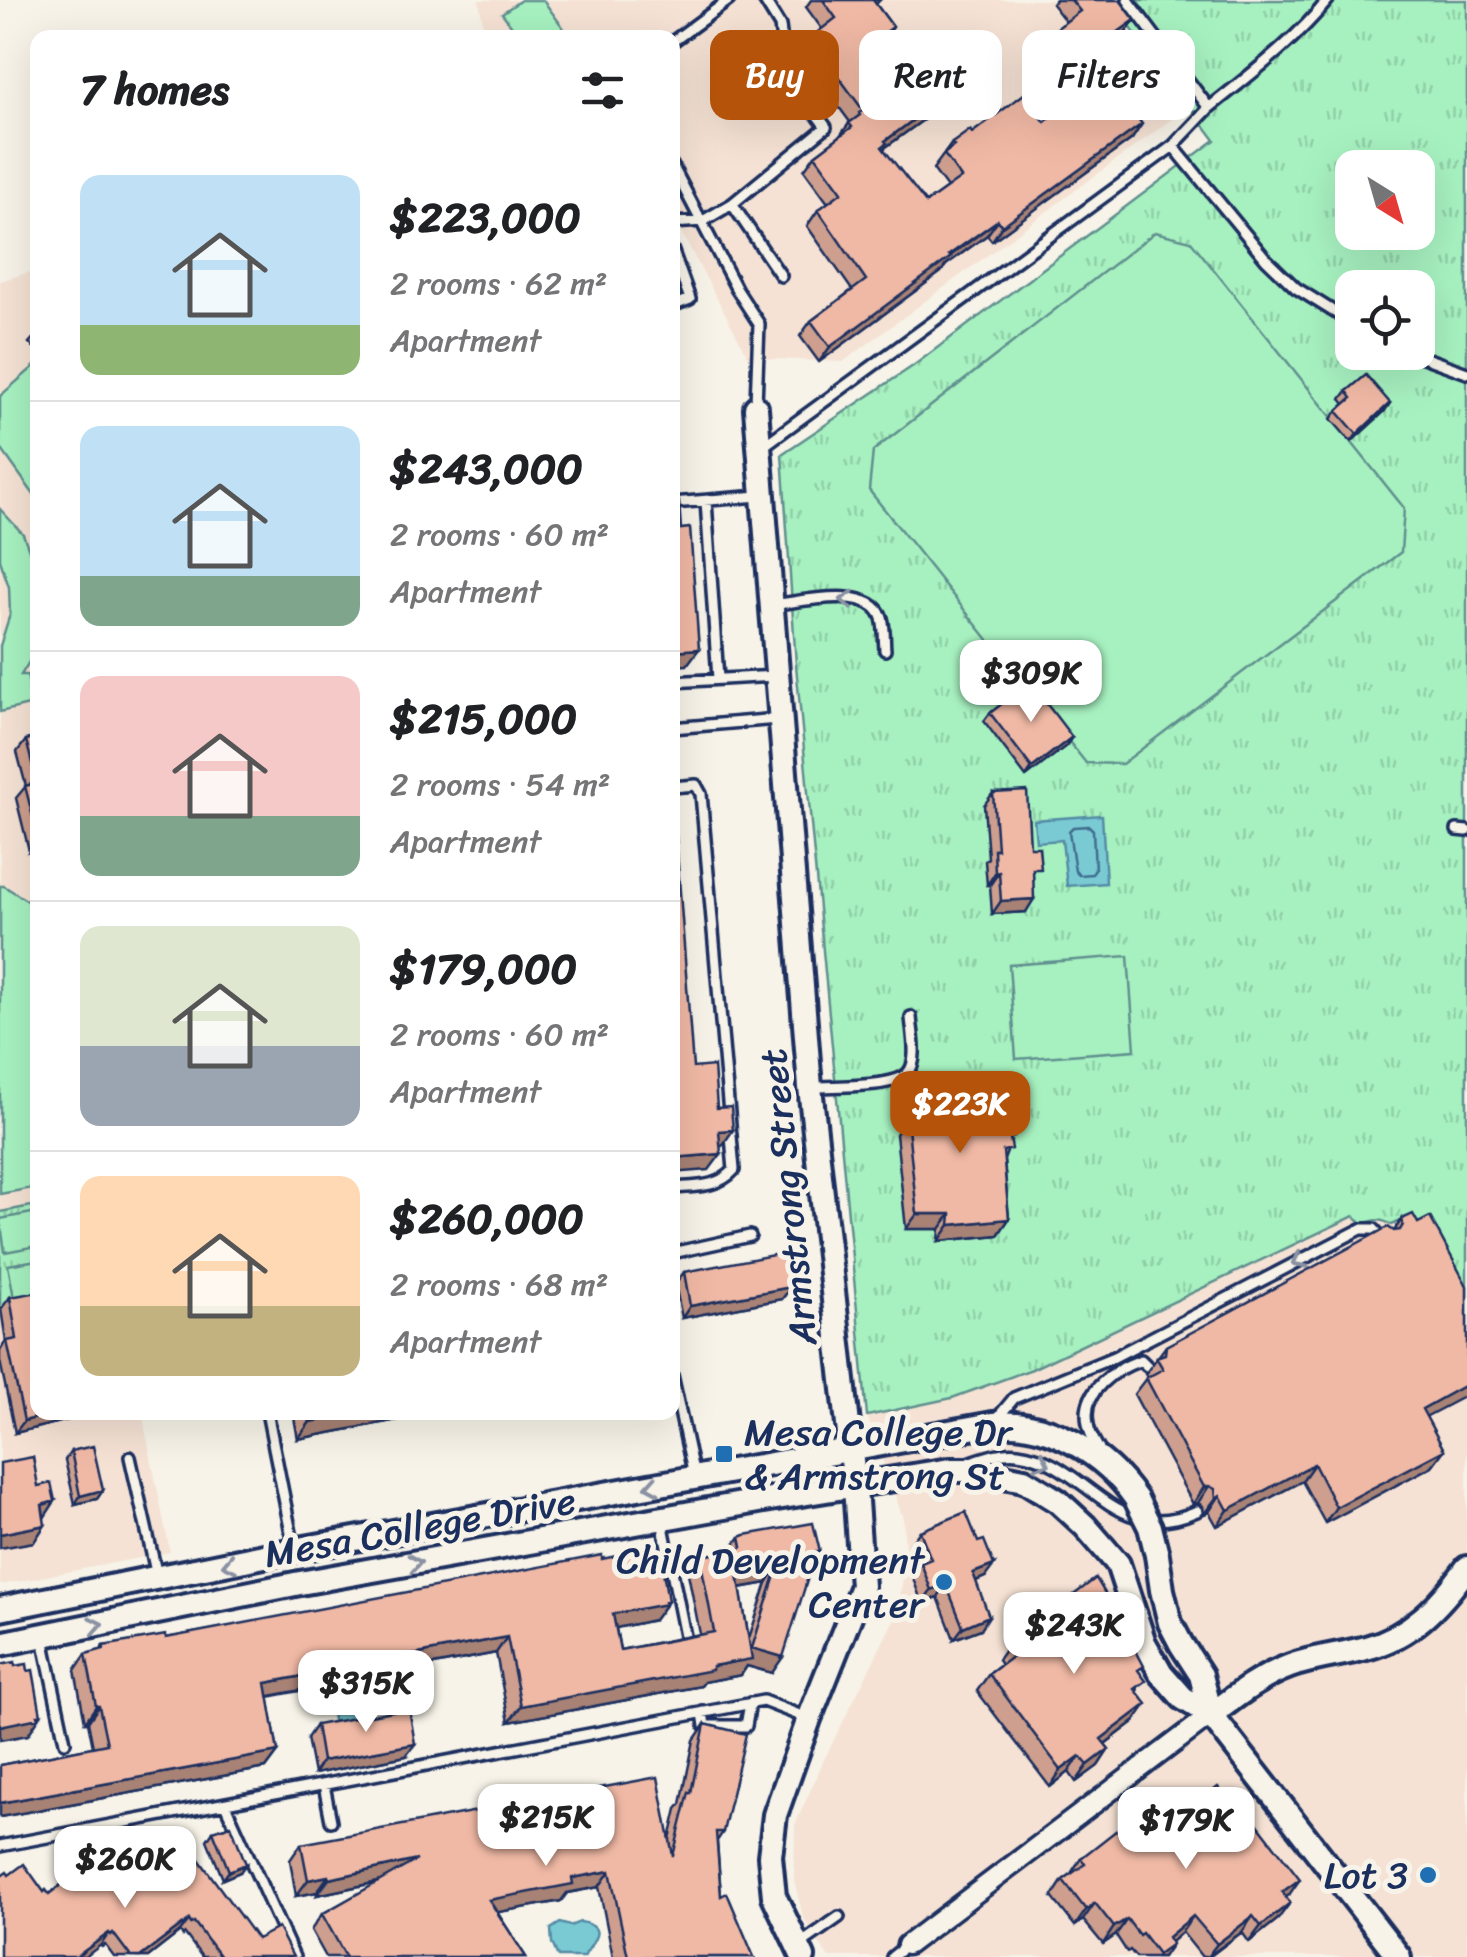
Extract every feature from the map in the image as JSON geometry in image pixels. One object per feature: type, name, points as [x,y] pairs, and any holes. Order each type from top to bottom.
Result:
[{"type":"street","name":"Armstrong Street","points":[[756,408],[810,1087],[851,1448],[862,1586],[775,1815],[770,1856],[774,1896],[800,1952]]},
{"type":"street","name":"Mesa College Drive","points":[[0,1609],[294,1550],[851,1448],[1013,1424],[1048,1432],[1082,1448],[1106,1465],[1136,1499],[1150,1527],[1170,1624],[1201,1675],[1211,1714]]},
{"type":"street","name":"Mesa College Drive","points":[[0,1644],[300,1583],[661,1518],[950,1470],[974,1470],[1024,1480],[1074,1516],[1118,1564],[1144,1643],[1162,1673],[1183,1698],[1211,1714]]},
{"type":"street","points":[[294,1550],[300,1583]]},
{"type":"street","points":[[899,1951],[1248,1687],[1315,1658],[1366,1648],[1402,1634],[1432,1610],[1467,1568]]},
{"type":"street","points":[[1211,1714],[1399,1957]]},
{"type":"lane","points":[[680,36],[729,0]]},
{"type":"lane","points":[[680,223],[703,221],[732,204],[826,127],[786,72],[780,26],[764,0]]},
{"type":"lane","points":[[1128,0],[1210,108]]},
{"type":"lane","points":[[760,449],[1173,146],[1210,108],[1310,23],[1328,0]]},
{"type":"lane","points":[[1173,146],[1266,259],[1296,288],[1335,312]]},
{"type":"lane","points":[[680,179],[736,290],[759,324],[756,408]]},
{"type":"lane","points":[[732,204],[781,276]]},
{"type":"lane","points":[[680,272],[690,299],[680,303]]},
{"type":"lane","points":[[1435,361],[1467,373]]},
{"type":"lane","points":[[680,503],[764,495]]},
{"type":"lane","points":[[706,500],[718,680]]},
{"type":"lane","points":[[772,605],[846,597],[870,601],[882,616],[885,650]]},
{"type":"lane","points":[[680,682],[778,676]]},
{"type":"lane","points":[[680,727],[781,719]]},
{"type":"lane","points":[[680,786],[696,785],[701,794],[734,1170],[712,1185],[680,1187]]},
{"type":"lane","points":[[810,1087],[894,1081],[909,1072],[913,1060],[911,1017]]},
{"type":"lane","points":[[993,1424],[1014,1398],[1114,1358],[1362,1230],[1374,1229],[1384,1240]]},
{"type":"lane","points":[[680,1251],[750,1236]]},
{"type":"lane","points":[[1106,1465],[1088,1427],[1092,1396],[1104,1379],[1119,1369],[1141,1360],[1147,1366]]},
{"type":"lane","points":[[680,1413],[694,1479]]},
{"type":"lane","points":[[269,1420],[294,1550]]},
{"type":"lane","points":[[950,1470],[986,1457],[1016,1453],[1056,1467],[1104,1502],[1137,1516],[1172,1519],[1196,1511]]},
{"type":"lane","points":[[130,1457],[158,1578]]},
{"type":"lane","points":[[661,1518],[686,1636]]},
{"type":"lane","points":[[43,1636],[64,1742]]},
{"type":"lane","points":[[0,1846],[750,1703],[764,1701],[809,1718]]},
{"type":"lane","points":[[703,1712],[705,1726],[746,1726],[750,1703]]},
{"type":"lane","points":[[324,1785],[331,1821]]},
{"type":"lane","points":[[225,1804],[294,1957]]},
{"type":"lane","points":[[800,1952],[838,1917]]},
{"type":"shaded area","points":[[479,0],[1096,0],[1118,30],[1022,30],[1022,120],[1171,120],[843,362],[749,358],[680,230],[680,30],[484,30]]},
{"type":"shaded area","points":[[30,272],[30,1420],[143,1420],[170,1552],[0,1585],[0,281]]},
{"type":"shaded area","points":[[1385,1201],[1467,1260],[1467,1957],[828,1957],[803,1917],[794,1880],[795,1825],[895,1618],[906,1565],[903,1518],[867,1416],[952,1398],[1032,1369]]},
{"type":"green space","points":[[521,0],[543,0],[565,30],[515,30],[502,13]]},
{"type":"green space","points":[[1110,0],[1467,0],[1467,1321],[1404,1219],[1392,1225],[1378,1220],[1364,1224],[1354,1216],[1032,1369],[952,1398],[867,1416],[796,665],[782,454],[913,366],[1215,140],[1195,113],[1195,30],[1132,30]]},
{"type":"green space","points":[[1155,232],[1191,241],[1404,508],[1401,552],[1122,764],[1086,763],[869,490],[873,451]]},
{"type":"green space","points":[[30,370],[30,489],[0,447],[0,396]]},
{"type":"green space","points":[[0,509],[23,534],[30,552],[30,659],[21,675],[27,675],[30,705],[0,712],[0,646],[10,614],[9,587],[0,560]]},
{"type":"green space","points":[[0,886],[4,886],[30,903],[30,1188],[0,1194]]},
{"type":"green space","points":[[1128,956],[1135,1050],[1016,1059],[1009,965]]},
{"type":"green space","points":[[30,1206],[30,1302],[0,1308],[0,1212]]},
{"type":"green space","points":[[30,1213],[30,1247],[5,1252],[0,1219]]},
{"type":"green space","points":[[30,1261],[30,1295],[14,1298],[8,1265]]},
{"type":"water","points":[[1102,815],[1106,883],[1067,886],[1062,840],[1036,842],[1034,820]]},
{"type":"water","points":[[367,1699],[371,1719],[334,1726],[331,1707]]},
{"type":"water","points":[[580,1922],[595,1928],[594,1942],[584,1957],[558,1957],[551,1929],[560,1923],[570,1926]]},
{"type":"building","points":[[823,0],[873,0],[893,27],[859,30],[859,105],[839,77],[839,30],[820,30],[836,18]]},
{"type":"building","points":[[1071,0],[1120,0],[1135,20],[1121,30],[1055,30],[1080,11]]},
{"type":"building","points":[[1022,96],[1022,120],[1139,120],[1142,124],[1002,226],[998,220],[949,255],[830,347],[811,321],[866,280],[818,210],[842,192],[815,155],[852,127],[849,123],[859,116],[859,120],[913,120],[882,147],[926,203],[961,178],[944,154],[954,146],[952,143],[989,120],[1002,120],[1002,110]]},
{"type":"building","points":[[1366,375],[1390,403],[1357,434],[1337,411],[1352,398],[1347,391]]},
{"type":"building","points":[[680,515],[681,529],[690,528],[699,649],[680,650]]},
{"type":"building","points":[[1030,682],[1072,737],[1032,768],[990,713]]},
{"type":"building","points":[[1027,791],[1030,847],[1039,847],[1041,869],[1033,869],[1034,899],[1001,901],[999,872],[995,873],[993,793]]},
{"type":"building","points":[[680,892],[693,1068],[714,1066],[717,1108],[731,1107],[733,1130],[719,1131],[721,1154],[680,1157]]},
{"type":"building","points":[[982,1079],[985,1122],[1013,1120],[1012,1149],[1003,1151],[1009,1219],[950,1225],[951,1214],[917,1214],[907,1118],[930,1117],[928,1083]]},
{"type":"building","points":[[1413,1214],[1418,1223],[1430,1217],[1467,1286],[1467,1384],[1422,1409],[1444,1450],[1336,1507],[1314,1464],[1228,1510],[1220,1495],[1216,1498],[1215,1489],[1204,1487],[1146,1378],[1163,1369],[1156,1357],[1165,1354],[1166,1346],[1388,1227],[1400,1230],[1402,1219]]},
{"type":"building","points":[[784,1253],[791,1287],[690,1306],[684,1272]]},
{"type":"building","points":[[30,1293],[30,1419],[24,1421],[7,1341],[17,1339],[10,1297]]},
{"type":"building","points":[[93,1446],[103,1490],[80,1496],[71,1451]]},
{"type":"building","points":[[33,1457],[38,1486],[51,1483],[55,1501],[42,1505],[45,1525],[0,1534],[0,1463]]},
{"type":"building","name":"Child Development Center","points":[[966,1512],[978,1542],[984,1540],[994,1565],[973,1573],[989,1616],[963,1627],[946,1584],[931,1590],[921,1563],[931,1559],[920,1531]]},
{"type":"building","points":[[813,1523],[820,1552],[816,1552],[783,1657],[752,1648],[778,1566],[738,1574],[752,1659],[521,1706],[507,1637],[266,1683],[278,1752],[0,1803],[0,1765],[107,1744],[86,1654],[104,1649],[103,1646],[166,1638],[602,1555],[602,1559],[641,1551],[660,1553],[668,1601],[613,1614],[620,1650],[714,1632],[700,1557],[742,1547],[740,1537],[745,1535]]},
{"type":"building","points":[[1096,1578],[1109,1600],[1106,1603],[1121,1622],[1144,1666],[1138,1670],[1146,1681],[1135,1689],[1147,1704],[1101,1739],[1109,1749],[1088,1765],[1080,1756],[1061,1770],[989,1674],[1017,1653],[1009,1644]]},
{"type":"building","points":[[15,1662],[15,1666],[27,1664],[28,1671],[33,1670],[41,1715],[0,1726],[0,1665]]},
{"type":"building","points":[[409,1708],[415,1744],[322,1761],[316,1725]]},
{"type":"building","points":[[705,1724],[746,1734],[723,1832],[716,1832],[721,1896],[727,1893],[754,1957],[628,1957],[610,1871],[572,1878],[573,1884],[489,1900],[526,1957],[346,1957],[322,1914],[417,1860],[308,1880],[301,1844],[658,1777],[673,1856]]},
{"type":"building","points":[[1218,1787],[1234,1806],[1240,1801],[1300,1879],[1282,1892],[1290,1903],[1261,1926],[1253,1916],[1217,1944],[1193,1916],[1168,1937],[1172,1944],[1158,1954],[1127,1919],[1114,1927],[1095,1903],[1086,1910],[1063,1880],[1085,1864],[1081,1858],[1140,1812],[1146,1820],[1171,1801],[1182,1815]]},
{"type":"building","points":[[231,1825],[246,1864],[229,1871],[213,1831]]},
{"type":"building","points":[[185,1840],[257,1939],[278,1928],[293,1957],[220,1957],[189,1920],[140,1957],[131,1957],[109,1933],[76,1957],[0,1957],[0,1877],[7,1872],[9,1875],[24,1864],[49,1894],[104,1852],[129,1880]]},
{"type":"place","name":"Mesa College Dr & Armstrong St","points":[[724,1454]]},
{"type":"place","name":"Child Development Center","points":[[944,1582]]},
{"type":"place","name":"Lot 3","points":[[1428,1875]]}]
